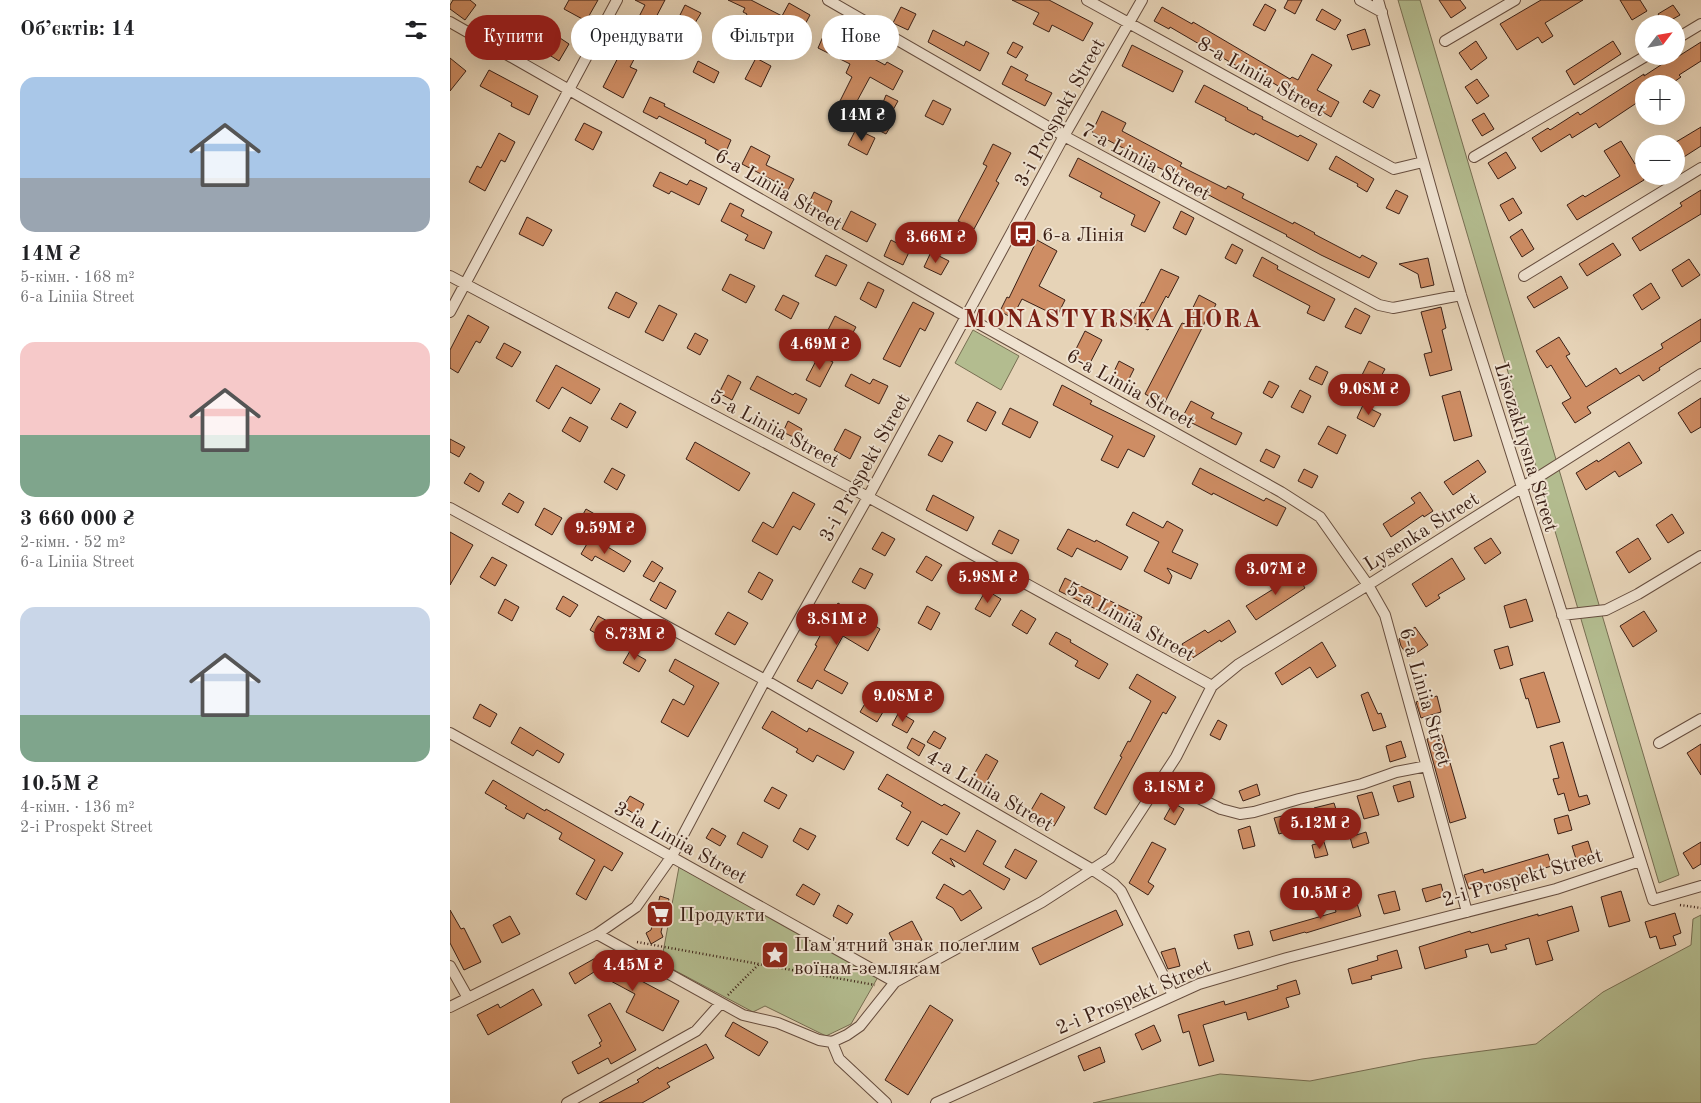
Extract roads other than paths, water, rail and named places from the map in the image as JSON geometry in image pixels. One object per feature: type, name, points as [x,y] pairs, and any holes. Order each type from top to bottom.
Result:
[{"type":"street","points":[[450,312],[617,0]]},
{"type":"street","name":"7-a Liniia Street","points":[[828,0],[1064,136],[1379,305],[1394,308],[1461,295]]},
{"type":"street","name":"8-a Liniia Street","points":[[1087,0],[1394,169],[1423,162]]},
{"type":"street","name":"3-i Prospekt Street","points":[[597,934],[636,907],[672,856],[765,680],[868,497],[1064,136],[1142,0]]},
{"type":"street","points":[[1360,0],[1382,12]]},
{"type":"street","name":"Lisozakhysna Street","points":[[1378,0],[1461,295],[1653,900],[1701,886]]},
{"type":"street","points":[[1445,41],[1515,0]]},
{"type":"street","name":"6-a Liniia Street","points":[[450,22],[965,316],[1281,492],[1320,517],[1368,585],[1385,615],[1468,912]]},
{"type":"street","points":[[1685,34],[1701,24]]},
{"type":"street","points":[[1474,157],[1635,62]]},
{"type":"street","points":[[1524,276],[1701,168]]},
{"type":"street","name":"5-a Liniia Street","points":[[450,276],[868,497],[1212,686]]},
{"type":"street","name":"Lysenka Street","points":[[832,1042],[860,1026],[892,985],[1042,902],[1110,858],[1176,757],[1212,686],[1239,664],[1368,585],[1701,374]]},
{"type":"street","name":"4-a Liniia Street","points":[[450,508],[765,680],[1114,884],[1121,891],[1173,995]]},
{"type":"street","points":[[1562,615],[1606,610],[1638,594],[1701,556]]},
{"type":"street","points":[[1658,743],[1701,720]]},
{"type":"street","name":"3-ia Liniia Street","points":[[450,733],[672,856],[892,985]]},
{"type":"street","points":[[1162,780],[1221,810],[1240,814],[1362,784],[1396,772],[1427,766]]},
{"type":"street","name":"2-i Prospekt Street","points":[[936,1103],[1199,984],[1287,958],[1556,889],[1640,861]]},
{"type":"street","points":[[450,1007],[597,934],[742,1015],[778,1023],[819,1040],[832,1042],[839,1059],[886,1103]]},
{"type":"street","points":[[450,966],[468,998]]},
{"type":"street","points":[[567,1103],[696,1031],[720,1004]]},
{"type":"place","name":"6-а Лінія","points":[[1023,234]]},
{"type":"place","name":"Продукти","points":[[660,914]]},
{"type":"place","name":"Пам'ятний знак полеглим воїнам-землякам","points":[[775,955]]},
{"type":"district","name":"MONASTYRSKA HORA","points":[[1113,318]]}]
